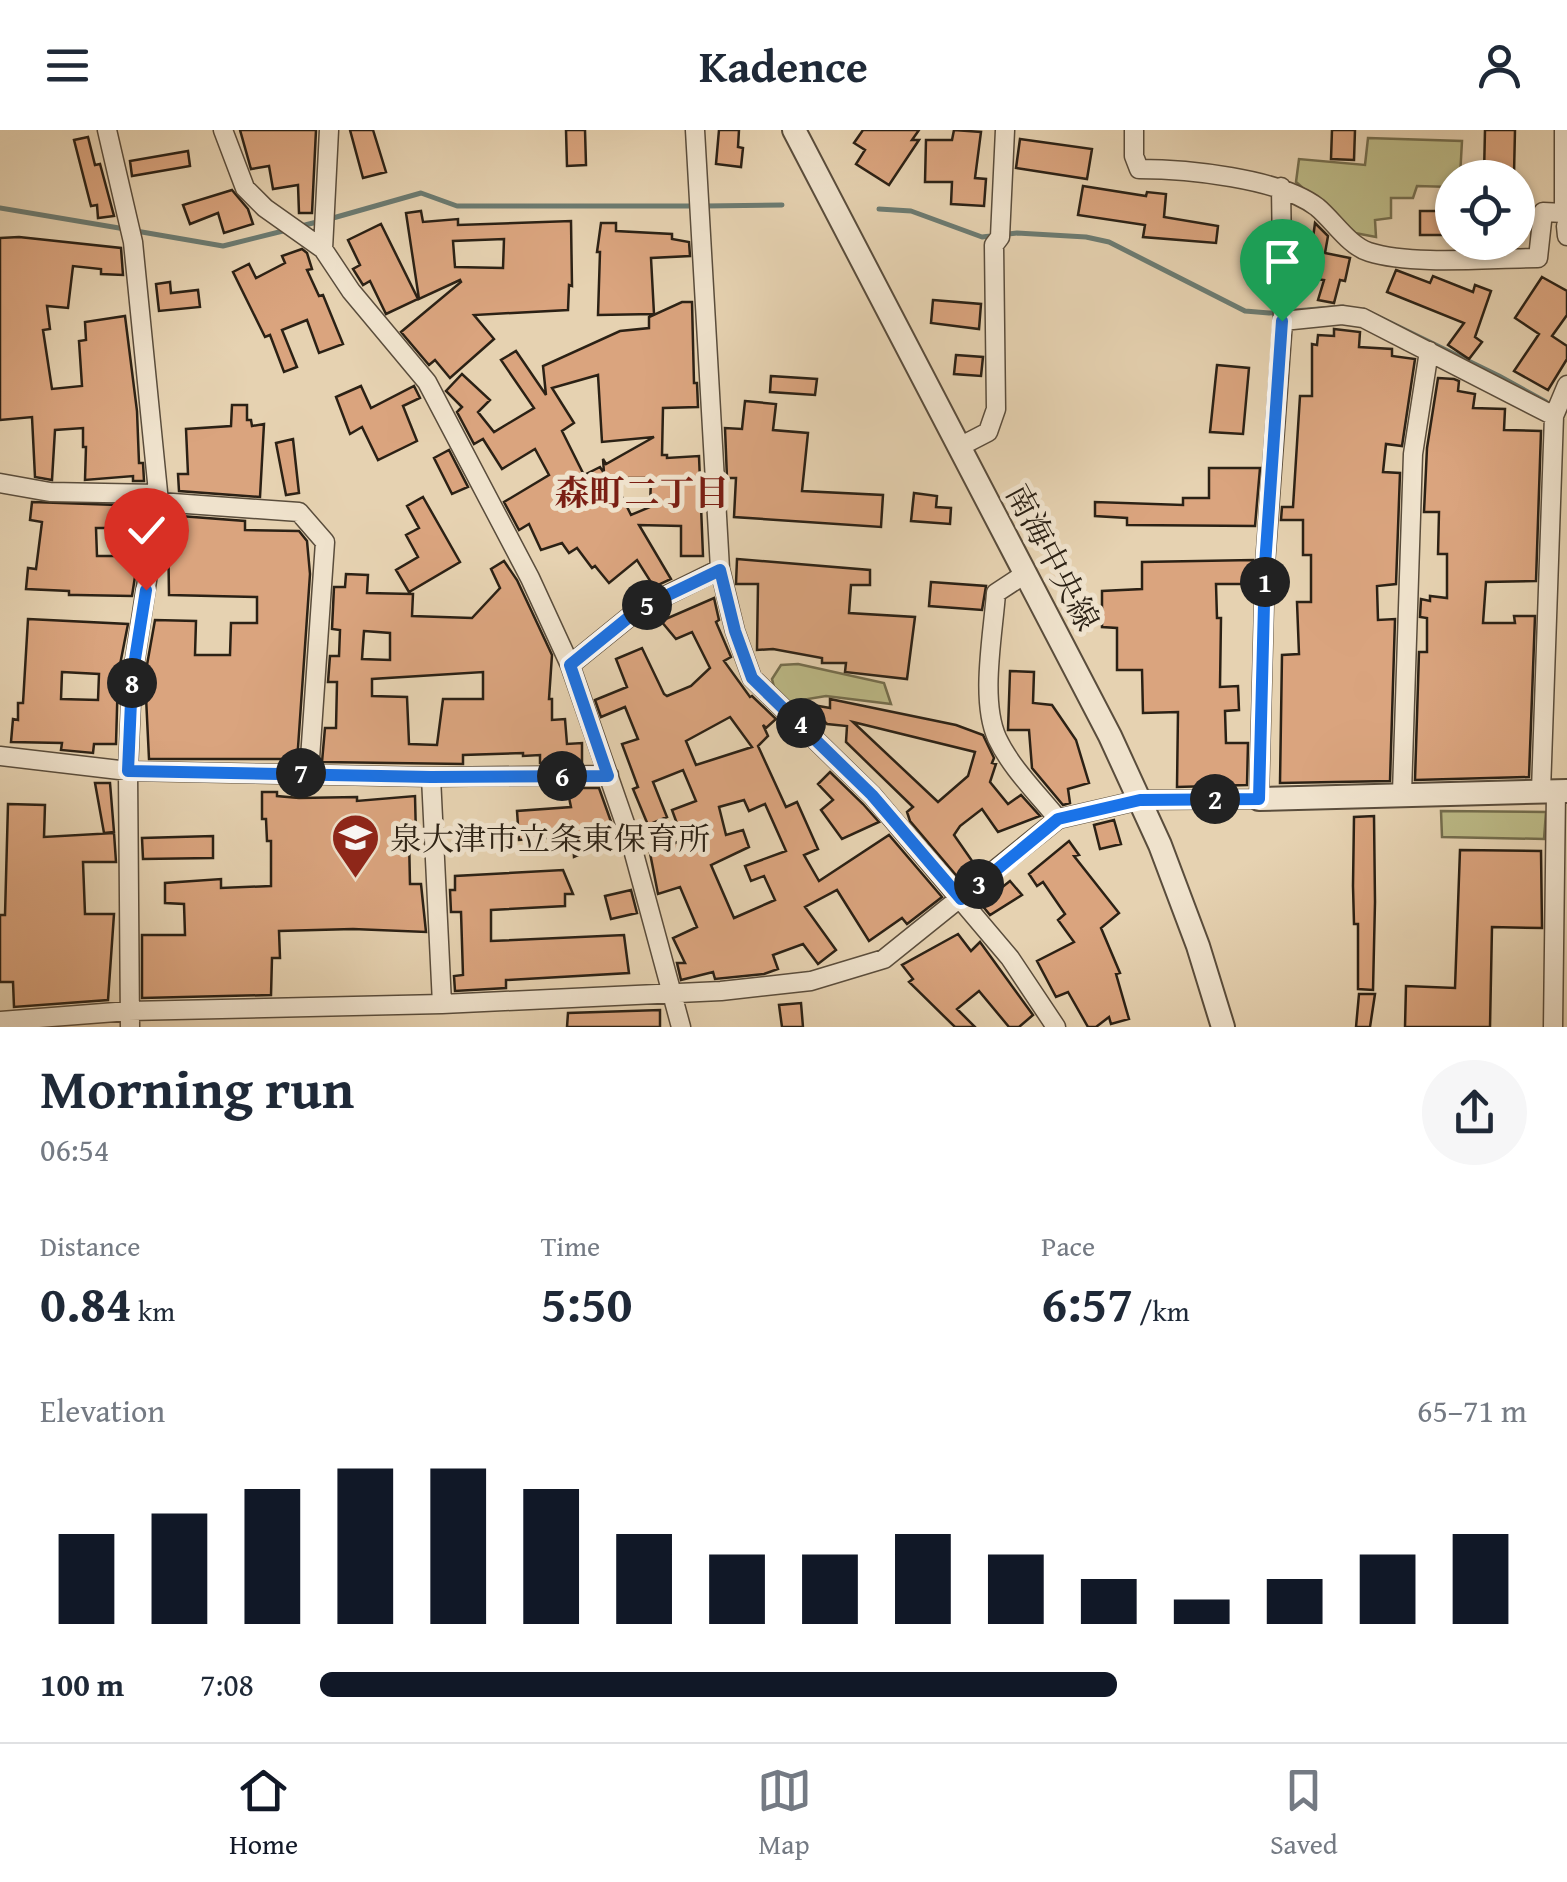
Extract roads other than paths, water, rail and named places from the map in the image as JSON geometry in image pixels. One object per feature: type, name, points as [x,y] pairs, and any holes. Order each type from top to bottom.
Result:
[{"type":"street","points":[[107,130],[133,242],[158,498],[132,678],[128,771],[130,1019]]},
{"type":"street","points":[[223,130],[245,188],[265,208],[323,249],[352,292],[427,382],[530,578],[570,665],[629,835],[681,1027]]},
{"type":"street","points":[[323,249],[329,130]]},
{"type":"street","points":[[695,130],[720,570],[752,678],[872,795],[1010,958],[1056,1027]]},
{"type":"street","name":"南海中央線","points":[[794,130],[1140,800],[1198,946],[1223,1027]]},
{"type":"street","points":[[959,447],[988,432],[996,409],[994,245],[1000,232],[1005,130]]},
{"type":"street","points":[[1134,130],[1138,169],[1166,169],[1281,187],[1315,206],[1364,252],[1398,258],[1538,258],[1543,212],[1566,225]]},
{"type":"street","points":[[1564,130],[1566,225]]},
{"type":"street","points":[[1259,799],[1265,565],[1282,316],[1281,187]]},
{"type":"street","points":[[1282,316],[1363,318],[1429,351],[1560,404],[1553,1027]]},
{"type":"street","points":[[1402,793],[1413,454],[1429,351]]},
{"type":"street","points":[[0,483],[50,492],[299,512],[325,542],[309,773]]},
{"type":"street","points":[[570,665],[639,609],[720,570]]},
{"type":"street","points":[[1025,574],[996,593],[989,712],[1007,754],[1058,819]]},
{"type":"street","points":[[0,756],[128,771],[608,776]]},
{"type":"street","points":[[431,777],[442,1004]]},
{"type":"street","points":[[0,1022],[721,992],[811,981],[884,958],[1058,819],[1140,800],[1555,791]]},
{"type":"waterway","points":[[333,218],[421,193],[457,206],[694,206]]},
{"type":"waterway","points":[[705,206],[782,205]]},
{"type":"waterway","points":[[0,208],[125,229]]},
{"type":"waterway","points":[[879,209],[911,211],[982,237],[1017,233],[1109,242],[1245,311],[1343,307]]},
{"type":"waterway","points":[[305,225],[321,221]]},
{"type":"waterway","points":[[136,231],[223,246],[287,230]]},
{"type":"waterway","points":[[1364,310],[1546,402]]},
{"type":"place","name":"泉大津市立条東保育所","points":[[355,880]]},
{"type":"district","name":"森町二丁目","points":[[642,492]]}]
